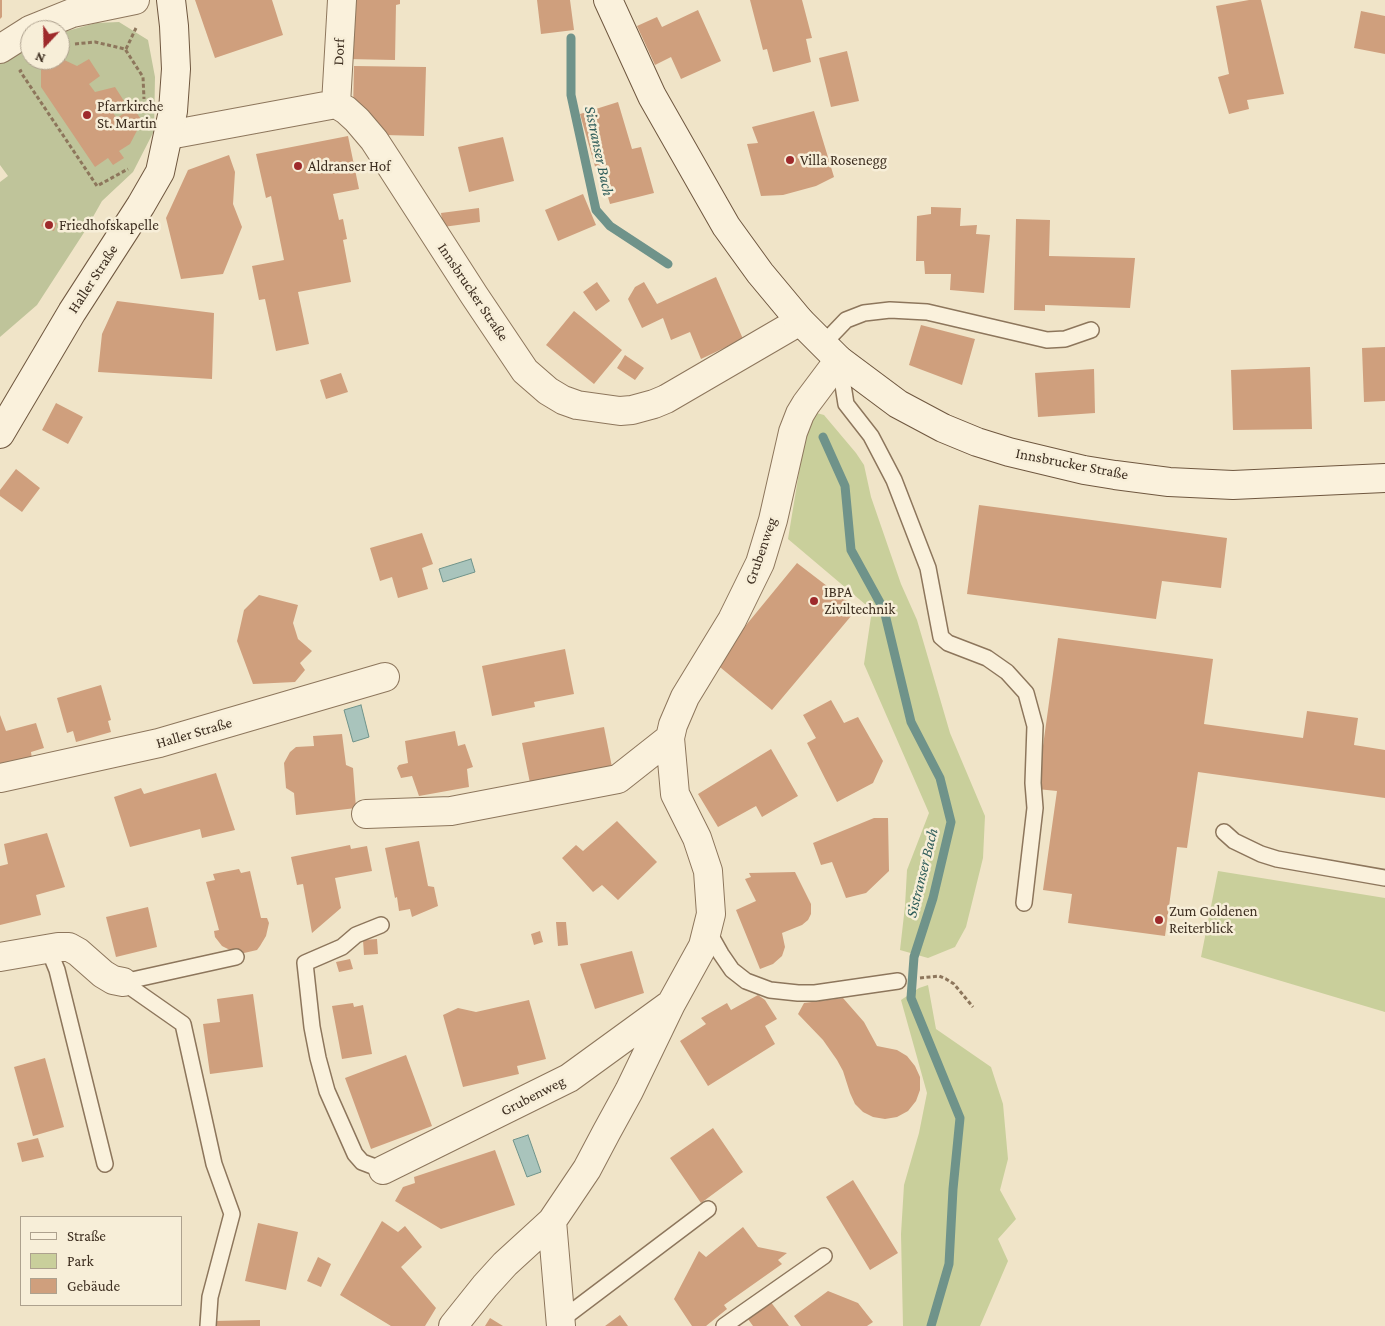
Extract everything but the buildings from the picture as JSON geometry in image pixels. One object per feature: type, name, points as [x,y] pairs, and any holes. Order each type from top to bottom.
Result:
[{"type":"street","points":[[55,20],[72,13],[135,0]]},
{"type":"street","name":"Haller Straße","points":[[0,434],[72,312],[160,172],[173,111],[176,70],[171,0]]},
{"type":"street","name":"Dorf","points":[[336,104],[342,0]]},
{"type":"street","name":"Innsbrucker Straße","points":[[608,0],[652,96],[726,226],[760,273],[800,321],[831,352],[898,404],[943,428],[1009,452],[1084,470],[1169,482],[1233,485],[1385,478]]},
{"type":"street","points":[[0,49],[20,36]]},
{"type":"street","points":[[169,135],[336,104]]},
{"type":"street","name":"Innsbrucker Straße","points":[[336,104],[357,120],[384,155],[525,371],[548,391],[563,400],[577,405],[605,410],[620,411],[644,408],[666,400],[800,321]]},
{"type":"street","name":"Grubenweg","points":[[452,1326],[499,1271],[552,1221],[586,1169],[606,1133],[629,1091],[671,1004],[703,946],[711,914],[708,871],[697,838],[675,794],[670,738],[673,725],[685,697],[732,620],[760,563],[773,520],[793,432],[831,352]]},
{"type":"street","name":"Haller Straße","points":[[0,778],[159,743],[385,677]]},
{"type":"street","points":[[366,814],[451,811],[618,779],[670,738]]},
{"type":"street","points":[[0,957],[48,948],[69,948],[78,952],[103,974],[113,980],[123,982]]},
{"type":"street","name":"Grubenweg","points":[[383,1170],[569,1078],[671,1004]]},
{"type":"street","points":[[552,1221],[561,1323]]},
{"type":"lane","points":[[1024,903],[1035,808],[1033,784],[1035,726],[1026,693],[1007,672],[986,658],[948,643],[941,637],[928,568],[894,480],[871,436],[846,404],[831,352],[846,320],[864,313],[890,310],[927,312],[1047,340],[1065,339],[1091,330]]},
{"type":"lane","points":[[1224,832],[1234,841],[1276,859],[1385,878]]},
{"type":"lane","points":[[382,925],[356,935],[342,947],[305,963],[312,1027],[318,1058],[328,1091],[355,1154],[362,1162],[383,1170]]},
{"type":"lane","points":[[708,931],[732,970],[746,981],[770,990],[815,993],[898,981]]},
{"type":"lane","points":[[48,948],[56,970],[105,1164]]},
{"type":"lane","points":[[123,982],[236,958]]},
{"type":"lane","points":[[123,982],[183,1024],[214,1164],[232,1214],[210,1297],[208,1326]]},
{"type":"lane","points":[[561,1323],[708,1209]]},
{"type":"lane","points":[[724,1326],[824,1256]]},
{"type":"path","points":[[126,49],[136,28]]},
{"type":"path","points":[[71,44],[95,42],[126,49],[142,77],[144,104]]},
{"type":"path","points":[[21,70],[20,71],[97,186],[129,169],[132,161]]},
{"type":"path","points":[[919,978],[939,976],[946,979],[954,984],[973,1007]]},
{"type":"green space","points":[[119,22],[148,40],[155,77],[154,131],[133,172],[102,201],[37,305],[0,337],[0,182],[8,176],[0,165],[0,64],[20,50],[20,70],[70,70],[70,30],[96,23]]},
{"type":"green space","points":[[813,412],[824,415],[864,465],[871,497],[901,584],[917,620],[950,733],[985,816],[983,858],[966,927],[955,947],[928,958],[900,950],[907,870],[929,813],[864,664],[872,610],[788,539],[802,454]]},
{"type":"green space","points":[[1218,871],[1385,898],[1385,1012],[1201,957]]},
{"type":"green space","points":[[928,985],[936,1029],[991,1067],[1003,1104],[1008,1159],[1000,1190],[1016,1219],[998,1239],[1008,1261],[980,1326],[903,1326],[901,1234],[904,1185],[919,1133],[927,1093],[901,1000],[919,988]]},
{"type":"water","points":[[471,559],[475,572],[443,582],[439,569]]},
{"type":"water","points":[[361,705],[369,737],[353,742],[344,710]]},
{"type":"water","points":[[528,1135],[541,1172],[527,1177],[513,1140]]},
{"type":"waterway","name":"Sistranser Bach","points":[[571,38],[571,95],[596,210],[610,226],[668,264]]},
{"type":"waterway","name":"Sistranser Bach","points":[[823,437],[845,486],[851,550],[884,610],[911,722],[940,778],[951,822],[933,898],[914,957],[911,998],[960,1118],[953,1189],[949,1264],[931,1326]]},
{"type":"place","name":"Pfarrkirche St. Martin","points":[[87,115]]},
{"type":"place","name":"Villa Rosenegg","points":[[790,160]]},
{"type":"place","name":"Aldranser Hof","points":[[298,166]]},
{"type":"place","name":"Friedhofskapelle","points":[[49,225]]},
{"type":"place","name":"IBPA Ziviltechnik","points":[[814,601]]},
{"type":"place","name":"Zum Goldenen Reiterblick","points":[[1159,920]]}]
